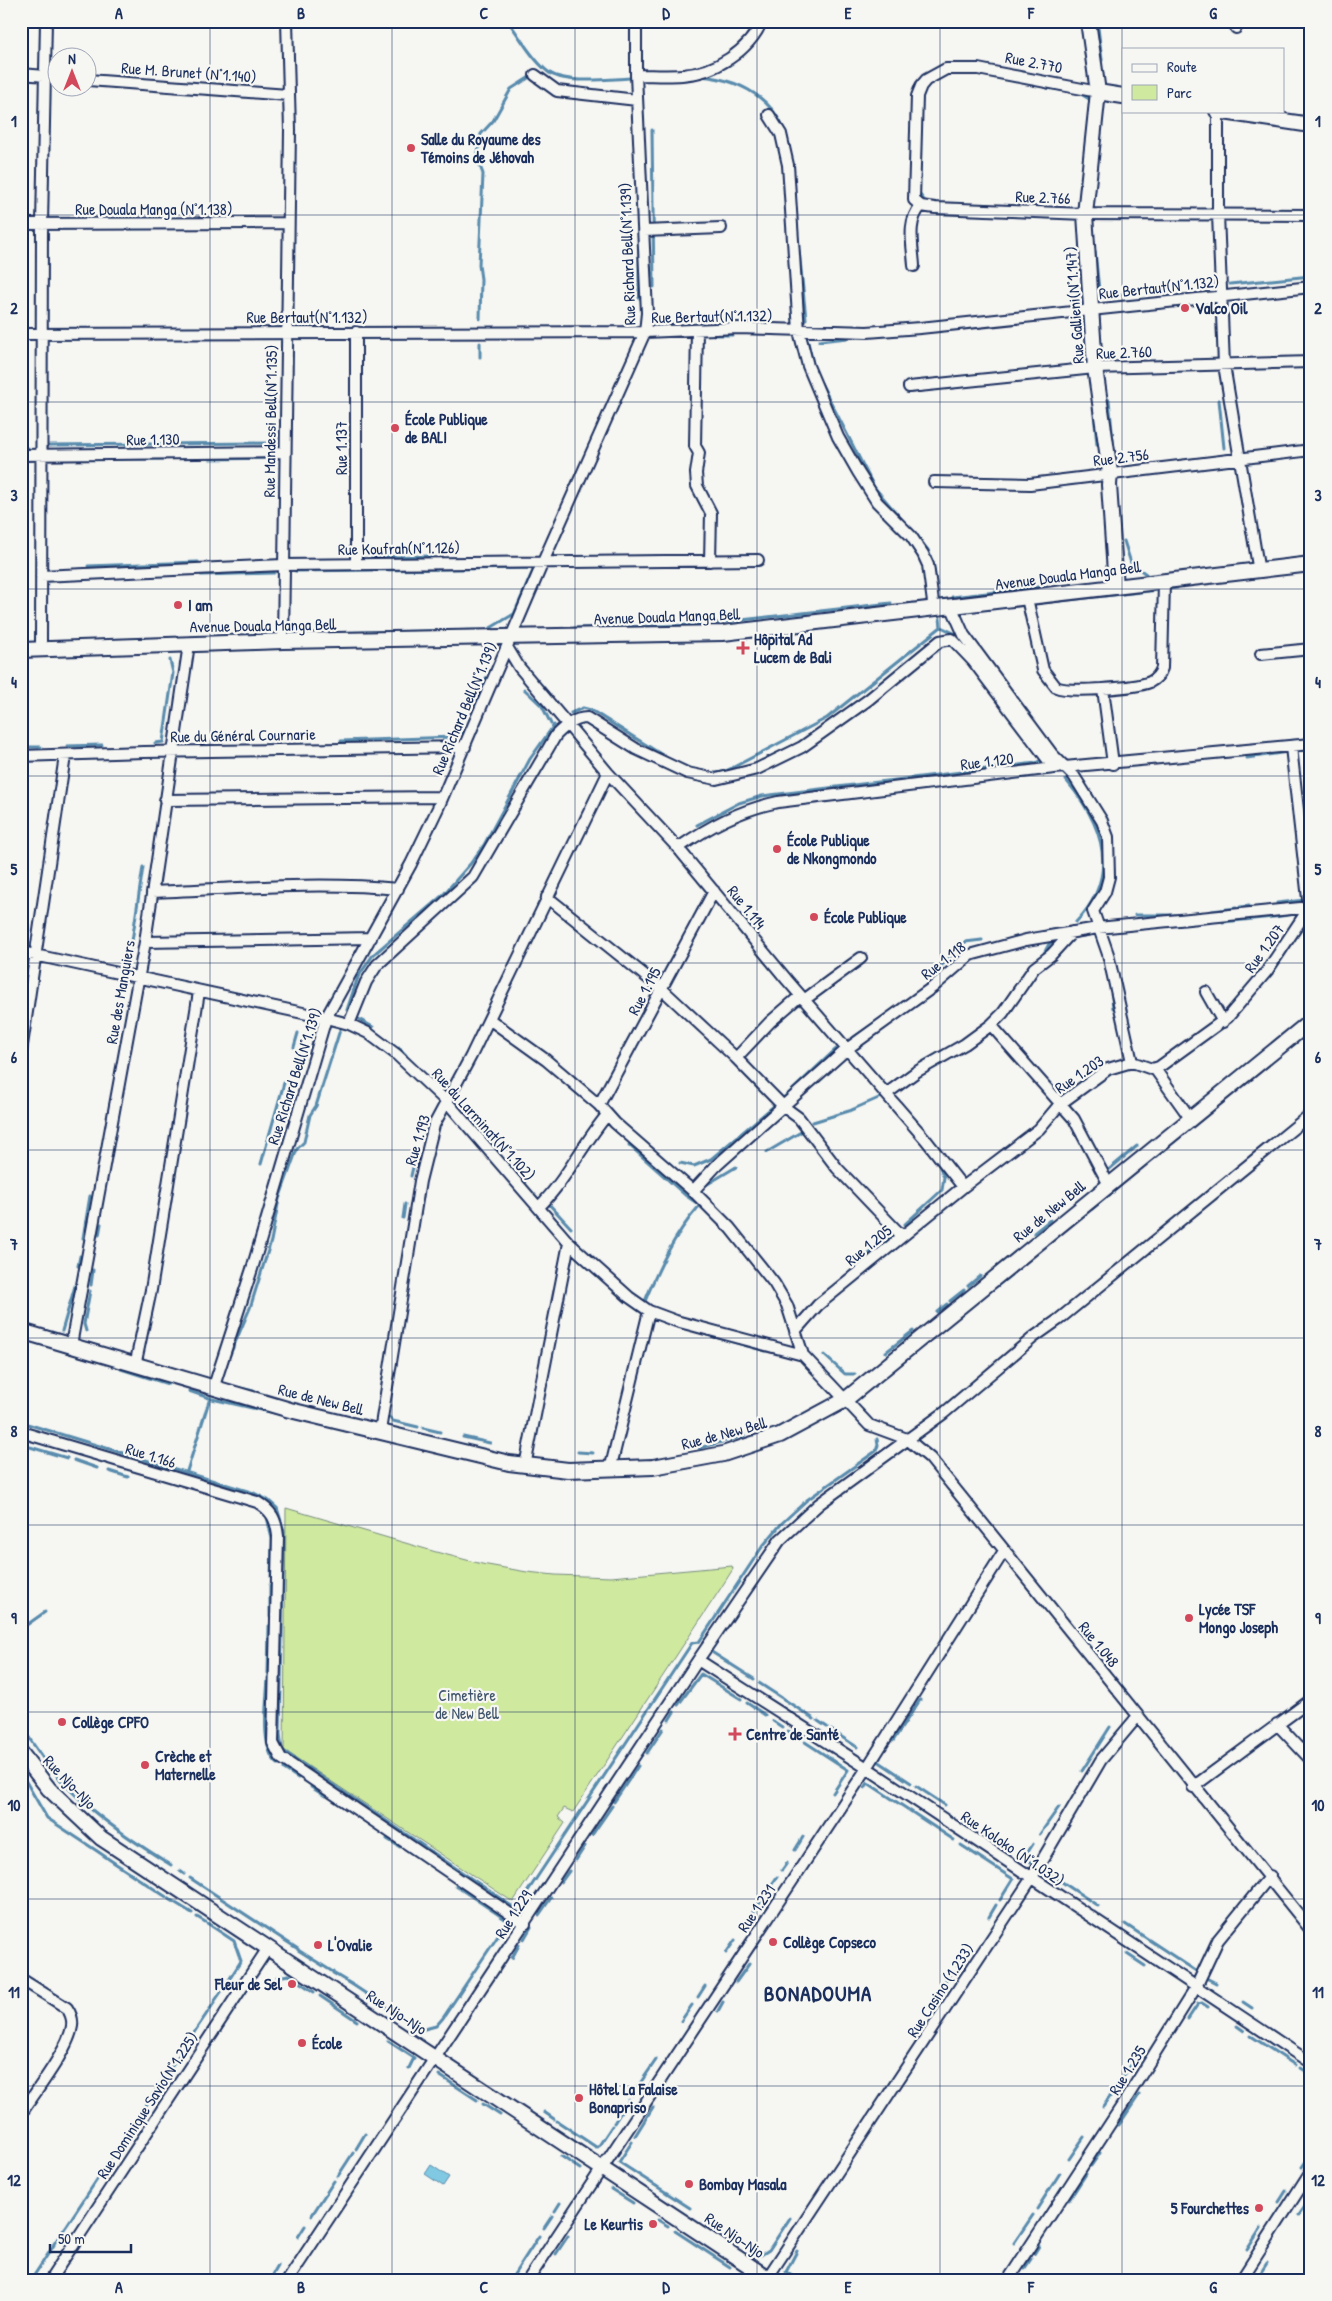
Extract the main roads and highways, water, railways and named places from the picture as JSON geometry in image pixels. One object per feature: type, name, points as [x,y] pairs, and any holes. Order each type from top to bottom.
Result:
[{"type":"main road","name":"Rue Gallieni(N°1.147)","points":[[1088,21],[1098,92],[1085,214],[1095,368],[1110,472],[1109,485],[1116,587]]},
{"type":"main road","name":"Rue 2.770","points":[[1098,92],[1122,96]]},
{"type":"main road","points":[[1224,112],[1311,125]]},
{"type":"main road","name":"Avenue Douala Manga Bell","points":[[21,650],[283,641],[509,642],[723,633],[1259,572],[1311,564]]},
{"type":"main road","name":"Rue de New Bell","points":[[21,1331],[213,1389],[525,1466],[568,1470],[610,1470],[680,1463],[723,1454],[780,1435],[846,1400],[1311,1021]]},
{"type":"main road","name":"Rue Njo-Njo","points":[[21,1753],[49,1789],[101,1838],[603,2168],[768,2279]]},
{"type":"water","points":[[431,2165],[449,2177],[443,2186],[425,2174]]},
{"type":"waterway","points":[[508,21],[536,60],[554,75],[575,80],[631,78]]},
{"type":"waterway","points":[[1098,28],[1102,60]]},
{"type":"waterway","points":[[480,319],[481,279],[479,265],[483,174],[477,158],[481,134],[493,121],[511,89],[533,75]]},
{"type":"waterway","points":[[700,76],[717,78],[733,83],[747,89],[760,98],[771,108],[780,121],[790,154]]},
{"type":"waterway","points":[[1047,88],[1061,90]]},
{"type":"waterway","points":[[1081,94],[1089,99]]},
{"type":"waterway","points":[[652,130],[654,287]]},
{"type":"waterway","points":[[920,195],[927,204]]},
{"type":"waterway","points":[[975,205],[990,205]]},
{"type":"waterway","points":[[639,246],[639,298]]},
{"type":"waterway","points":[[799,250],[806,319]]},
{"type":"waterway","points":[[1095,251],[1099,291]]},
{"type":"waterway","points":[[1230,284],[1311,276]]},
{"type":"waterway","points":[[1105,296],[1127,294]]},
{"type":"waterway","points":[[714,335],[732,335]]},
{"type":"waterway","points":[[819,341],[848,338]]},
{"type":"waterway","points":[[808,342],[814,368]]},
{"type":"waterway","points":[[480,343],[480,357]]},
{"type":"waterway","points":[[821,383],[874,487],[928,550],[934,568],[937,593]]},
{"type":"waterway","points":[[1109,400],[1114,452]]},
{"type":"waterway","points":[[1219,400],[1224,448]]},
{"type":"waterway","points":[[1094,413],[1097,445]]},
{"type":"waterway","points":[[49,445],[273,443]]},
{"type":"waterway","points":[[21,449],[28,448]]},
{"type":"waterway","points":[[210,459],[274,458]]},
{"type":"waterway","points":[[113,459],[164,459]]},
{"type":"waterway","points":[[1124,541],[1131,563],[1146,574]]},
{"type":"waterway","points":[[372,557],[432,556]]},
{"type":"waterway","points":[[88,566],[198,562]]},
{"type":"waterway","points":[[295,571],[534,568],[514,614],[487,630],[313,633]]},
{"type":"waterway","points":[[201,575],[274,573]]},
{"type":"waterway","points":[[952,597],[1047,586]]},
{"type":"waterway","points":[[1031,604],[1177,588]]},
{"type":"waterway","points":[[574,628],[697,625],[891,603]]},
{"type":"waterway","points":[[940,618],[941,627]]},
{"type":"waterway","points":[[941,627],[954,633],[963,641]]},
{"type":"waterway","points":[[709,774],[723,772],[732,768],[827,718],[941,627]]},
{"type":"waterway","points":[[155,743],[163,742],[173,673],[170,660]]},
{"type":"waterway","points":[[341,741],[454,737],[466,730],[486,678]]},
{"type":"waterway","points":[[524,689],[542,706],[551,724]]},
{"type":"waterway","points":[[571,713],[583,708],[591,710],[667,758]]},
{"type":"waterway","points":[[347,1010],[358,977],[373,955],[443,895],[471,863],[484,845],[530,759],[554,725]]},
{"type":"waterway","points":[[67,746],[102,745]]},
{"type":"waterway","points":[[21,747],[41,747]]},
{"type":"waterway","points":[[1247,758],[1302,750]]},
{"type":"waterway","points":[[697,825],[739,803],[762,796],[1036,763],[1044,758]]},
{"type":"waterway","points":[[1066,780],[1090,814],[1102,850],[1099,886],[1090,904],[1076,922]]},
{"type":"waterway","points":[[131,948],[143,867]]},
{"type":"waterway","points":[[1277,903],[1305,900]]},
{"type":"waterway","points":[[1240,907],[1249,906]]},
{"type":"waterway","points":[[1212,911],[1236,908]]},
{"type":"waterway","points":[[1274,917],[1303,913]]},
{"type":"waterway","points":[[1135,915],[1182,915]]},
{"type":"waterway","points":[[1223,922],[1273,917]]},
{"type":"waterway","points":[[1042,957],[1049,944],[1059,938]]},
{"type":"waterway","points":[[942,965],[965,942],[982,940]]},
{"type":"waterway","points":[[24,979],[28,959]]},
{"type":"waterway","points":[[160,977],[206,987]]},
{"type":"waterway","points":[[1111,988],[1113,1008]]},
{"type":"waterway","points":[[229,992],[289,1005]]},
{"type":"waterway","points":[[307,1009],[318,1008]]},
{"type":"waterway","points":[[355,1017],[373,1027]]},
{"type":"waterway","points":[[854,1037],[882,1018]]},
{"type":"waterway","points":[[226,1364],[250,1308],[271,1241],[279,1199],[297,1149],[304,1142],[310,1115],[316,1106],[340,1030]]},
{"type":"waterway","points":[[294,1047],[298,1033]]},
{"type":"waterway","points":[[399,1048],[406,1055]]},
{"type":"waterway","points":[[680,1163],[694,1166],[711,1159],[788,1094],[836,1049]]},
{"type":"waterway","points":[[261,1164],[284,1083]]},
{"type":"waterway","points":[[813,1122],[849,1111],[881,1097]]},
{"type":"waterway","points":[[767,1152],[801,1132]]},
{"type":"waterway","points":[[629,1145],[685,1195],[701,1206]]},
{"type":"waterway","points":[[1106,1172],[1137,1146]]},
{"type":"waterway","points":[[413,1166],[415,1152]]},
{"type":"waterway","points":[[905,1224],[942,1190],[944,1177],[938,1163]]},
{"type":"waterway","points":[[411,1176],[413,1167]]},
{"type":"waterway","points":[[706,1185],[736,1167]]},
{"type":"waterway","points":[[1092,1209],[1121,1185]]},
{"type":"waterway","points":[[83,1238],[90,1196]]},
{"type":"waterway","points":[[548,1203],[571,1228]]},
{"type":"waterway","points":[[403,1218],[405,1204]]},
{"type":"waterway","points":[[643,1306],[667,1253],[700,1205]]},
{"type":"waterway","points":[[1034,1233],[1050,1220]]},
{"type":"waterway","points":[[99,1235],[101,1224]]},
{"type":"waterway","points":[[868,1255],[896,1232]]},
{"type":"waterway","points":[[78,1266],[80,1256]]},
{"type":"waterway","points":[[91,1285],[93,1270]]},
{"type":"waterway","points":[[993,1289],[1011,1275]]},
{"type":"waterway","points":[[968,1286],[980,1276]]},
{"type":"waterway","points":[[62,1331],[75,1286]]},
{"type":"waterway","points":[[950,1301],[964,1290]]},
{"type":"waterway","points":[[86,1331],[84,1324],[90,1291]]},
{"type":"waterway","points":[[937,1312],[947,1304]]},
{"type":"waterway","points":[[886,1352],[913,1331]]},
{"type":"waterway","points":[[707,1335],[723,1339]]},
{"type":"waterway","points":[[729,1341],[766,1351]]},
{"type":"waterway","points":[[61,1350],[91,1359]]},
{"type":"waterway","points":[[824,1355],[845,1374],[855,1374]]},
{"type":"waterway","points":[[121,1369],[168,1384]]},
{"type":"waterway","points":[[240,1388],[254,1391]]},
{"type":"waterway","points":[[189,1391],[212,1399],[288,1416]]},
{"type":"waterway","points":[[187,1471],[210,1398]]},
{"type":"waterway","points":[[388,1416],[393,1421],[418,1427]]},
{"type":"waterway","points":[[24,1423],[254,1493],[268,1500],[277,1508],[284,1531],[280,1734],[282,1750],[516,1909],[692,1643],[699,1642],[762,1547],[782,1523],[807,1500],[876,1451],[877,1439]]},
{"type":"waterway","points":[[423,1428],[440,1432]]},
{"type":"waterway","points":[[699,1448],[744,1436]]},
{"type":"waterway","points":[[463,1437],[490,1443]]},
{"type":"waterway","points":[[30,1447],[67,1458]]},
{"type":"waterway","points":[[578,1452],[593,1453]]},
{"type":"waterway","points":[[74,1460],[97,1468]]},
{"type":"waterway","points":[[669,1471],[690,1467]]},
{"type":"waterway","points":[[109,1471],[128,1477]]},
{"type":"waterway","points":[[583,1476],[639,1474]]},
{"type":"waterway","points":[[175,1482],[188,1486]]},
{"type":"waterway","points":[[267,1517],[272,1539],[271,1577]]},
{"type":"waterway","points":[[270,1585],[270,1617]]},
{"type":"waterway","points":[[21,1629],[45,1612]]},
{"type":"waterway","points":[[268,1673],[269,1626]]},
{"type":"waterway","points":[[710,1651],[754,1679]]},
{"type":"waterway","points":[[678,1705],[701,1674],[741,1699]]},
{"type":"waterway","points":[[268,1678],[266,1736],[268,1748],[278,1764]]},
{"type":"waterway","points":[[759,1683],[814,1719]]},
{"type":"waterway","points":[[893,1741],[920,1700]]},
{"type":"waterway","points":[[747,1703],[765,1715]]},
{"type":"waterway","points":[[669,1720],[674,1712]]},
{"type":"waterway","points":[[773,1721],[782,1727]]},
{"type":"waterway","points":[[818,1721],[827,1727]]},
{"type":"waterway","points":[[21,1724],[35,1748],[51,1769],[86,1805],[126,1836],[171,1865]]},
{"type":"waterway","points":[[1082,1771],[1110,1727]]},
{"type":"waterway","points":[[647,1753],[663,1729]]},
{"type":"waterway","points":[[831,1730],[857,1747]]},
{"type":"waterway","points":[[788,1731],[799,1737]]},
{"type":"waterway","points":[[805,1742],[848,1770],[833,1793]]},
{"type":"waterway","points":[[880,1758],[878,1761],[911,1783]]},
{"type":"waterway","points":[[614,1802],[638,1766]]},
{"type":"waterway","points":[[284,1769],[298,1778]]},
{"type":"waterway","points":[[21,1773],[47,1818],[97,1851]]},
{"type":"waterway","points":[[865,1788],[868,1783],[954,1840]]},
{"type":"waterway","points":[[916,1786],[945,1805]]},
{"type":"waterway","points":[[311,1787],[325,1796]]},
{"type":"waterway","points":[[592,1835],[612,1806]]},
{"type":"waterway","points":[[1040,1834],[1059,1807]]},
{"type":"waterway","points":[[795,1850],[803,1837]]},
{"type":"waterway","points":[[992,1837],[1011,1849]]},
{"type":"waterway","points":[[387,1839],[400,1847]]},
{"type":"waterway","points":[[1026,1855],[1033,1844]]},
{"type":"waterway","points":[[961,1845],[1013,1879],[1000,1900]]},
{"type":"waterway","points":[[576,1860],[585,1846]]},
{"type":"waterway","points":[[97,1851],[116,1864]]},
{"type":"waterway","points":[[1017,1853],[1031,1862]]},
{"type":"waterway","points":[[782,1870],[787,1863]]},
{"type":"waterway","points":[[116,1864],[174,1902]]},
{"type":"waterway","points":[[1041,1868],[1098,1906]]},
{"type":"waterway","points":[[180,1871],[184,1874]]},
{"type":"waterway","points":[[561,1882],[569,1871]]},
{"type":"waterway","points":[[770,1887],[777,1877]]},
{"type":"waterway","points":[[190,1878],[298,1949]]},
{"type":"waterway","points":[[353,1985],[421,2030],[436,2026],[508,1921],[456,1886]]},
{"type":"waterway","points":[[539,1915],[551,1898]]},
{"type":"waterway","points":[[753,1912],[762,1900]]},
{"type":"waterway","points":[[174,1902],[192,1913]]},
{"type":"waterway","points":[[989,1917],[996,1905]]},
{"type":"waterway","points":[[197,1917],[207,1923]]},
{"type":"waterway","points":[[207,1923],[234,1941]]},
{"type":"waterway","points":[[1125,1924],[1199,1973]]},
{"type":"waterway","points":[[524,1939],[531,1927]]},
{"type":"waterway","points":[[726,1953],[735,1940]]},
{"type":"waterway","points":[[227,1983],[241,1961],[234,1941]]},
{"type":"waterway","points":[[512,1958],[519,1945]]},
{"type":"waterway","points":[[298,1950],[333,1972]]},
{"type":"waterway","points":[[1127,1954],[1145,1966]]},
{"type":"waterway","points":[[956,1965],[961,1957]]},
{"type":"waterway","points":[[736,1982],[749,1964]]},
{"type":"waterway","points":[[944,1983],[951,1972]]},
{"type":"waterway","points":[[333,1973],[353,1985]]},
{"type":"waterway","points":[[277,1977],[289,1975],[314,1992]]},
{"type":"waterway","points":[[1208,1979],[1216,1983]]},
{"type":"waterway","points":[[698,1997],[705,1986]]},
{"type":"waterway","points":[[214,2002],[221,1992]]},
{"type":"waterway","points":[[320,1996],[357,2021]]},
{"type":"waterway","points":[[718,2011],[723,2002]]},
{"type":"waterway","points":[[1243,2002],[1252,2008]]},
{"type":"waterway","points":[[197,2028],[214,2003]]},
{"type":"waterway","points":[[1188,2019],[1198,2004],[1202,2003],[1208,2007]]},
{"type":"waterway","points":[[681,2021],[692,2005]]},
{"type":"waterway","points":[[1237,2026],[1244,2031]]},
{"type":"waterway","points":[[112,2157],[197,2028]]},
{"type":"waterway","points":[[1251,2036],[1295,2065]]},
{"type":"waterway","points":[[388,2041],[414,2058],[409,2068]]},
{"type":"waterway","points":[[1124,2076],[1140,2051]]},
{"type":"waterway","points":[[632,2095],[656,2060]]},
{"type":"waterway","points":[[1300,2068],[1311,2075]]},
{"type":"waterway","points":[[439,2075],[477,2100]]},
{"type":"waterway","points":[[1103,2107],[1120,2082]]},
{"type":"waterway","points":[[1119,2125],[1139,2095]]},
{"type":"waterway","points":[[614,2123],[629,2100]]},
{"type":"waterway","points":[[483,2104],[500,2115]]},
{"type":"waterway","points":[[635,2136],[653,2107]]},
{"type":"waterway","points":[[544,2112],[554,2119]]},
{"type":"waterway","points":[[557,2121],[596,2147]]},
{"type":"waterway","points":[[598,2147],[612,2126]]},
{"type":"waterway","points":[[356,2149],[365,2134]]},
{"type":"waterway","points":[[1069,2159],[1084,2137]]},
{"type":"waterway","points":[[632,2142],[619,2162],[690,2208]]},
{"type":"waterway","points":[[338,2176],[353,2153]]},
{"type":"waterway","points":[[1091,2166],[1100,2153]]},
{"type":"waterway","points":[[1302,2167],[1311,2154]]},
{"type":"waterway","points":[[561,2156],[580,2169]]},
{"type":"waterway","points":[[67,2225],[108,2163]]},
{"type":"waterway","points":[[1037,2209],[1060,2173]]},
{"type":"waterway","points":[[1069,2200],[1086,2174]]},
{"type":"waterway","points":[[312,2215],[334,2181]]},
{"type":"waterway","points":[[611,2189],[633,2203]]},
{"type":"waterway","points":[[1279,2202],[1286,2191]]},
{"type":"waterway","points":[[555,2211],[560,2203]]},
{"type":"waterway","points":[[1299,2215],[1306,2205]]},
{"type":"waterway","points":[[1014,2243],[1033,2215]]},
{"type":"waterway","points":[[544,2228],[552,2216]]},
{"type":"waterway","points":[[747,2246],[761,2255],[769,2250],[790,2218]]},
{"type":"waterway","points":[[658,2220],[668,2226]]},
{"type":"waterway","points":[[53,2245],[67,2225]]},
{"type":"waterway","points":[[298,2237],[305,2226]]},
{"type":"waterway","points":[[1247,2250],[1261,2228]]},
{"type":"waterway","points":[[675,2231],[730,2267]]},
{"type":"waterway","points":[[513,2276],[539,2236]]},
{"type":"waterway","points":[[556,2254],[568,2236]]},
{"type":"waterway","points":[[31,2280],[54,2245]]},
{"type":"waterway","points":[[1034,2254],[1039,2246]]},
{"type":"waterway","points":[[797,2251],[786,2272],[798,2280]]},
{"type":"waterway","points":[[1025,2268],[1031,2259]]},
{"type":"waterway","points":[[1258,2277],[1267,2263]]},
{"type":"waterway","points":[[270,2280],[278,2266]]},
{"type":"waterway","points":[[1017,2280],[1019,2275]]},
{"type":"place","name":"Salle du Royaume des Témoins de Jéhovah","points":[[411,148]]},
{"type":"place","name":"Valco Oil","points":[[1185,308]]},
{"type":"place","name":"École Publique de BALI","points":[[395,428]]},
{"type":"place","name":"I am","points":[[178,605]]},
{"type":"place","name":"Hôpital Ad Lucem de Bali","points":[[743,648]]},
{"type":"place","name":"École Publique de Nkongmondo","points":[[777,849]]},
{"type":"place","name":"École Publique","points":[[814,917]]},
{"type":"place","name":"Lycée TSF Mongo Joseph","points":[[1189,1618]]},
{"type":"place","name":"Collège CPFO","points":[[62,1722]]},
{"type":"place","name":"Centre de Santé","points":[[735,1734]]},
{"type":"place","name":"Crèche et Maternelle","points":[[145,1765]]},
{"type":"place","name":"Collège Copseco","points":[[773,1942]]},
{"type":"place","name":"L'Ovalie","points":[[318,1945]]},
{"type":"place","name":"Fleur de Sel","points":[[292,1984]]},
{"type":"place","name":"École","points":[[302,2043]]},
{"type":"place","name":"Hôtel La Falaise Bonapriso","points":[[579,2098]]},
{"type":"place","name":"Bombay Masala","points":[[689,2184]]},
{"type":"place","name":"5 Fourchettes","points":[[1259,2208]]},
{"type":"place","name":"Le Keurtis","points":[[653,2224]]},
{"type":"district","name":"BONADOUMA","points":[[818,1993]]},
{"type":"park label","name":"Cimetière de New Bell","points":[[467,1704]]}]
